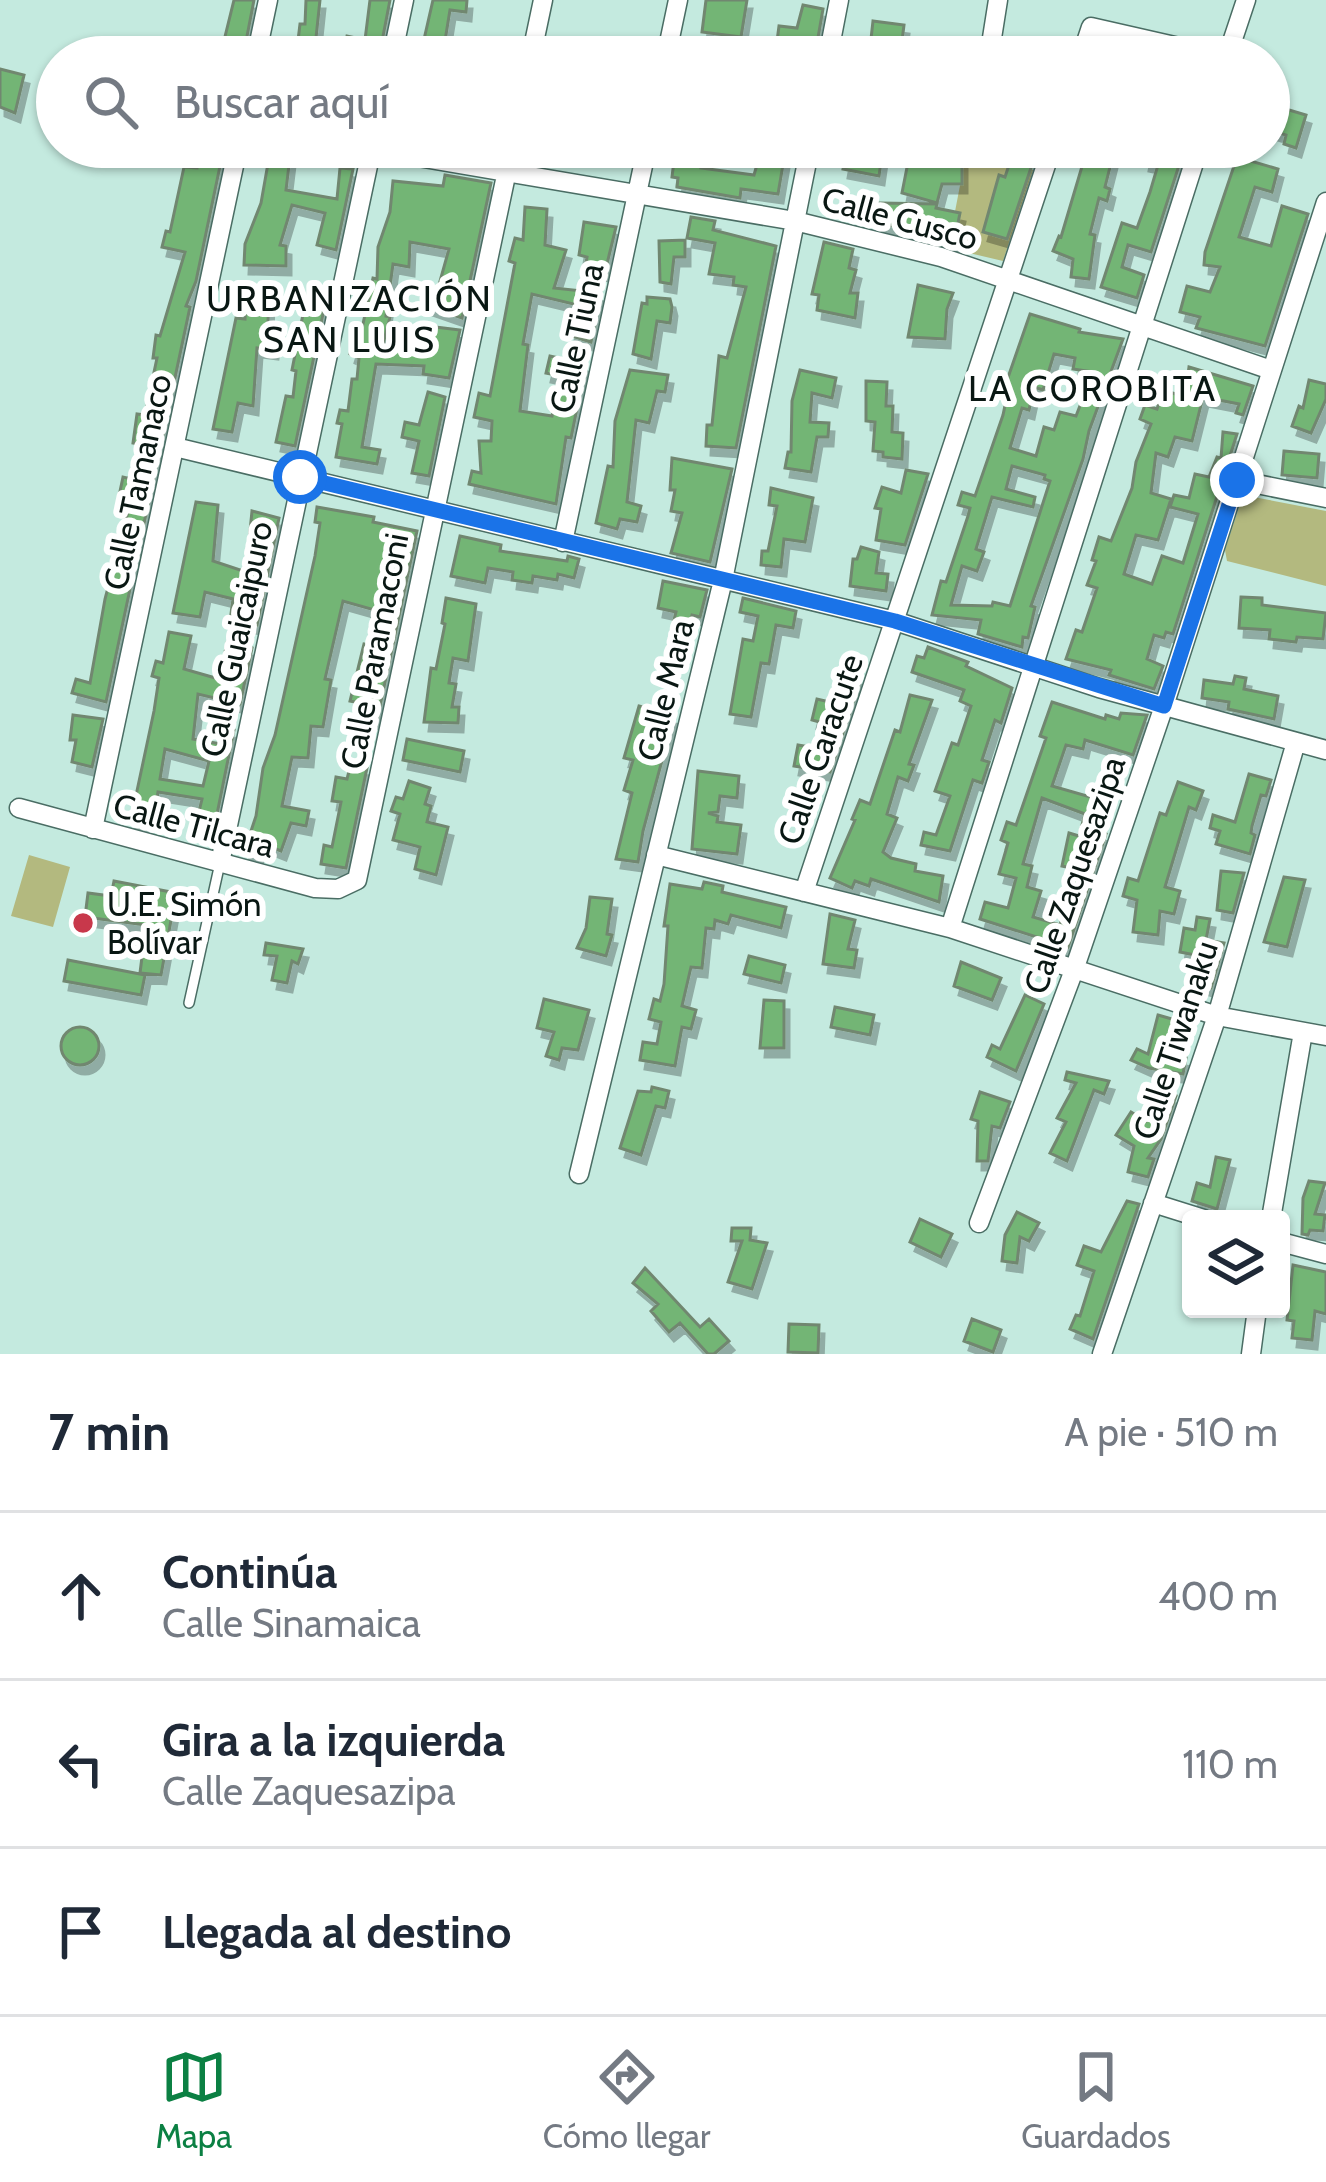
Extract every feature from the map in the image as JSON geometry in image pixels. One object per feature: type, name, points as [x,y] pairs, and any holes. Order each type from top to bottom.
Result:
[{"type":"street","points":[[260,36],[268,0]]},
{"type":"street","points":[[396,36],[404,0]]},
{"type":"street","points":[[535,36],[543,0]]},
{"type":"street","points":[[671,36],[679,0]]},
{"type":"street","points":[[832,36],[839,0]]},
{"type":"street","points":[[992,36],[998,0]]},
{"type":"street","points":[[1233,36],[1246,0]]},
{"type":"street","points":[[1088,36],[1091,27],[1131,36]]},
{"type":"street","name":"Calle Tamanaco","points":[[93,829],[234,168]]},
{"type":"street","name":"Calle Guaicaipuro","points":[[220,862],[364,168]]},
{"type":"street","name":"Calle Cusco","points":[[483,168],[795,221],[941,257],[1271,370]]},
{"type":"street","name":"Calle Paramaconi","points":[[354,884],[362,869],[507,168]]},
{"type":"street","name":"Calle Tiuna","points":[[563,542],[643,168]]},
{"type":"street","name":"Calle Mara","points":[[579,1174],[723,580],[806,168]]},
{"type":"street","name":"Calle Caracute","points":[[804,892],[1045,168]]},
{"type":"street","points":[[950,928],[1192,168]]},
{"type":"street","name":"Calle Zaquesazipa","points":[[980,1223],[1074,970],[1164,706],[1326,202]]},
{"type":"street","points":[[175,447],[895,621],[1164,706],[1326,750]]},
{"type":"street","points":[[1237,480],[1326,498]]},
{"type":"street","name":"Calle Tiwanaku","points":[[1102,1354],[1217,1016],[1296,742]]},
{"type":"street","name":"Calle Tilcara","points":[[19,808],[315,889],[338,890],[354,884]]},
{"type":"street","points":[[656,855],[950,928],[1217,1016],[1326,1036]]},
{"type":"street","points":[[1272,1210],[1303,1032]]},
{"type":"street","points":[[1153,1203],[1182,1212]]},
{"type":"street","points":[[1290,1244],[1326,1254]]},
{"type":"street","points":[[1251,1354],[1256,1318]]},
{"type":"lane","points":[[189,1003],[220,862]]},
{"type":"green space","points":[[963,168],[1033,170],[1003,261],[948,248]]},
{"type":"green space","points":[[1243,495],[1326,511],[1326,586],[1227,561],[1225,550]]},
{"type":"green space","points":[[29,855],[70,867],[53,927],[11,916]]},
{"type":"building","points":[[234,0],[254,0],[247,36],[225,36]]},
{"type":"building","points":[[306,0],[320,0],[316,36],[299,36],[300,24],[305,24]]},
{"type":"building","points":[[370,0],[390,0],[383,36],[366,36]]},
{"type":"building","points":[[433,0],[467,0],[466,12],[450,10],[446,36],[425,36]]},
{"type":"building","points":[[706,0],[747,0],[741,36],[702,32]]},
{"type":"building","points":[[803,5],[823,9],[818,36],[778,36],[779,26],[797,28]]},
{"type":"building","points":[[873,21],[904,25],[903,36],[871,36]]},
{"type":"building","points":[[0,69],[24,75],[15,113],[0,107]]},
{"type":"building","points":[[1290,110],[1306,115],[1296,148],[1290,146]]},
{"type":"building","points":[[184,168],[220,168],[196,281],[186,306],[190,307],[106,702],[72,693],[76,679],[90,683],[105,599],[130,504],[118,501],[123,477],[131,479],[139,444],[133,443],[137,414],[145,415],[157,358],[153,358],[156,335],[160,336],[185,252],[162,247],[166,231],[170,232]]},
{"type":"building","points":[[267,168],[289,168],[286,190],[337,199],[340,168],[353,169],[336,250],[317,245],[325,213],[292,205],[280,245],[286,246],[286,266],[244,265],[245,244],[261,203]]},
{"type":"building","points":[[673,168],[754,175],[756,168],[782,168],[778,194],[741,189],[740,198],[677,187],[678,178],[672,177]]},
{"type":"building","points":[[843,168],[880,168],[879,176]]},
{"type":"building","points":[[907,168],[962,168],[962,184],[942,184],[937,203],[902,193]]},
{"type":"building","points":[[1008,168],[1031,168],[1007,239],[983,232],[999,175],[1005,177]]},
{"type":"building","points":[[1082,168],[1110,168],[1107,201],[1099,198],[1090,234],[1095,235],[1089,279],[1071,277],[1073,259],[1053,251]]},
{"type":"building","points":[[1157,168],[1178,168],[1151,252],[1128,245],[1122,267],[1144,275],[1137,298],[1101,287],[1122,223],[1137,228]]},
{"type":"building","points":[[1233,168],[1278,169],[1272,192],[1255,187],[1239,237],[1271,246],[1282,206],[1308,214],[1265,346],[1196,328],[1200,317],[1180,312],[1187,286],[1210,292],[1220,267],[1204,265]]},
{"type":"building","points":[[445,175],[491,183],[462,318],[425,305],[431,290],[437,292],[449,249],[410,242],[409,267],[393,264],[386,316],[390,317],[382,348],[424,350],[427,326],[460,330],[449,378],[423,374],[424,366],[376,364],[362,447],[380,450],[377,464],[336,457],[340,410],[348,411],[352,379],[357,379],[359,358],[350,354],[354,341],[359,342],[373,278],[377,279],[378,247],[390,212],[393,181],[443,186]]},
{"type":"building","points":[[880,203],[937,204],[936,208],[960,213],[954,243],[902,233],[903,228],[876,222]]},
{"type":"building","points":[[525,207],[547,209],[545,245],[566,250],[554,288],[601,293],[591,342],[569,335],[578,305],[532,294],[523,344],[528,345],[520,411],[552,416],[561,376],[546,373],[550,356],[586,364],[571,438],[566,437],[556,504],[469,484],[472,471],[481,473],[479,441],[491,441],[492,421],[474,417],[479,393],[490,396],[515,263],[509,261],[515,238],[523,240]]},
{"type":"building","points":[[691,217],[715,221],[713,230],[776,246],[736,448],[706,446],[707,425],[712,425],[719,356],[727,358],[746,287],[733,285],[734,277],[709,274],[715,243],[687,238]]},
{"type":"building","points":[[584,222],[616,227],[605,272],[585,269],[587,257],[579,255]]},
{"type":"building","points":[[685,240],[685,257],[674,257],[671,284],[660,282],[659,241]]},
{"type":"building","points":[[824,242],[853,249],[849,268],[856,270],[850,293],[858,293],[855,318],[817,310],[819,295],[812,294]]},
{"type":"building","points":[[918,285],[953,293],[945,339],[908,337]]},
{"type":"building","points":[[246,296],[269,297],[268,322],[277,324],[273,350],[257,348],[253,406],[238,403],[232,432],[213,429],[236,318],[245,319]]},
{"type":"building","points":[[647,297],[670,299],[672,307],[670,323],[657,321],[651,359],[633,354]]},
{"type":"building","points":[[306,299],[326,300],[295,446],[276,442],[286,396],[293,397],[296,371],[292,370]]},
{"type":"building","points":[[1030,314],[1079,332],[1123,339],[1031,606],[1035,607],[1022,647],[978,634],[981,620],[932,615],[970,508],[958,505],[962,492],[975,496],[1003,415],[1008,391],[1004,389]],"holes":[[[1054,354],[1075,358],[1073,369],[1093,372],[1076,416],[1060,412],[1054,430],[1044,427],[1036,456],[1010,448],[1022,408],[1029,410],[1034,387],[1043,390]],[[1012,466],[1045,475],[1050,481],[1010,606],[993,602],[992,606],[951,605],[962,566],[977,571],[984,552],[976,549],[992,497],[1033,507],[1035,497],[1006,489]]]},
{"type":"building","points":[[1189,367],[1253,386],[1243,415],[1236,413],[1239,404],[1203,397],[1192,441],[1175,437],[1168,457],[1156,453],[1151,493],[1171,499],[1158,540],[1136,535],[1124,574],[1152,584],[1162,556],[1183,563],[1198,514],[1170,507],[1174,495],[1189,498],[1195,474],[1209,477],[1217,457],[1221,458],[1223,432],[1237,434],[1173,634],[1154,635],[1147,659],[1163,666],[1154,689],[1109,675],[1111,670],[1066,659],[1076,630],[1082,632],[1097,588],[1087,585],[1099,537],[1111,541],[1132,488],[1151,424],[1140,419],[1145,405],[1157,409],[1163,390],[1185,397]]},
{"type":"building","points":[[630,370],[668,375],[665,392],[657,391],[649,423],[636,420],[627,502],[641,506],[637,522],[620,519],[617,529],[596,523],[608,466],[613,467],[615,421]]},
{"type":"building","points":[[800,370],[836,378],[832,398],[812,393],[810,422],[829,423],[828,437],[817,437],[811,472],[785,468]]},
{"type":"building","points":[[1309,380],[1326,384],[1326,399],[1311,433],[1292,426],[1299,406],[1303,408]]},
{"type":"building","points":[[866,381],[887,382],[892,432],[903,433],[902,459],[873,451],[875,422],[866,421]]},
{"type":"building","points":[[428,392],[445,397],[429,476],[412,473],[419,441],[402,437],[405,422],[419,425]]},
{"type":"building","points":[[1284,451],[1319,454],[1317,478],[1282,475]]},
{"type":"building","points":[[672,458],[732,469],[710,562],[671,553],[682,513],[671,511],[675,490],[670,490]]},
{"type":"building","points":[[906,470],[928,474],[905,545],[876,540],[881,509],[875,508],[882,487],[901,493]]},
{"type":"building","points":[[771,488],[813,498],[805,542],[784,539],[781,567],[761,565],[777,506],[769,505]]},
{"type":"building","points":[[196,502],[218,505],[213,561],[246,572],[252,511],[279,518],[257,625],[230,621],[233,599],[205,592],[200,617],[173,613]]},
{"type":"building","points":[[317,507],[417,531],[377,720],[358,719],[360,703],[350,701],[364,644],[376,646],[382,612],[343,601],[325,679],[331,680],[323,727],[311,726],[308,758],[292,757],[282,806],[309,811],[306,826],[291,823],[281,851],[261,843],[257,856],[244,852],[315,556],[320,523],[315,522]]},
{"type":"building","points":[[460,536],[501,545],[500,551],[579,559],[574,578],[533,576],[532,583],[512,580],[513,572],[488,568],[485,583],[451,576]]},
{"type":"building","points":[[861,547],[879,552],[876,573],[888,574],[886,591],[850,586],[853,559]]},
{"type":"building","points":[[663,581],[707,590],[700,617],[692,615],[683,644],[669,640],[676,612],[658,608]]},
{"type":"building","points":[[1241,597],[1262,598],[1262,605],[1326,613],[1323,639],[1269,639],[1270,630],[1239,628]]},
{"type":"building","points":[[446,598],[476,604],[468,661],[453,658],[449,683],[456,684],[452,707],[459,707],[458,723],[424,722],[431,668],[436,669],[445,624]]},
{"type":"building","points":[[743,598],[796,611],[793,628],[776,625],[769,664],[761,663],[751,717],[730,714],[743,639],[753,641],[758,616],[740,612]]},
{"type":"building","points":[[169,632],[191,636],[184,669],[219,679],[227,643],[252,648],[240,704],[198,694],[193,739],[221,744],[224,728],[234,730],[214,829],[196,824],[202,799],[158,792],[153,823],[131,819],[159,678],[152,676],[156,661],[163,663]],"holes":[[[165,749],[209,761],[203,786],[160,779]]]},
{"type":"building","points":[[928,647],[968,662],[966,666],[1012,688],[982,760],[989,762],[982,783],[973,780],[950,851],[921,845],[924,832],[936,835],[950,796],[935,791],[971,706],[960,701],[964,690],[912,672],[917,656],[924,658]]},
{"type":"building","points":[[844,672],[861,678],[830,772],[794,766],[798,745],[816,748],[823,723],[812,720],[817,699],[834,703]]},
{"type":"building","points":[[1235,676],[1246,678],[1244,689],[1278,696],[1274,719],[1228,709],[1229,702],[1202,698],[1204,680],[1233,684]]},
{"type":"building","points":[[910,695],[932,700],[909,764],[914,765],[908,781],[898,777],[887,814],[897,818],[883,852],[916,864],[915,871],[943,876],[939,902],[871,879],[869,886],[855,881],[852,888],[830,878],[860,800],[870,804]]},
{"type":"building","points":[[1052,702],[1105,719],[1106,715],[1119,719],[1121,713],[1147,715],[1133,755],[1085,740],[1083,749],[1066,745],[1052,786],[1101,800],[1093,830],[1106,834],[1068,947],[980,919],[985,902],[1008,908],[1016,878],[999,874],[1008,843],[1001,840],[1007,822],[1016,825],[1046,738],[1040,736]],"holes":[[[1042,798],[1085,814],[1079,836],[1069,833],[1062,866],[1076,869],[1060,925],[1033,917],[1041,891],[1027,887],[1032,866],[1023,864]]]},
{"type":"building","points":[[639,706],[674,716],[638,862],[616,859],[632,793],[624,790],[633,760],[624,758]]},
{"type":"building","points":[[73,715],[103,719],[92,767],[72,762]]},
{"type":"building","points":[[407,739],[464,751],[460,772],[403,760]]},
{"type":"building","points":[[351,763],[367,768],[346,868],[321,864],[324,845],[332,847],[341,802],[332,801],[336,777],[347,779]]},
{"type":"building","points":[[698,771],[739,776],[737,798],[720,796],[718,812],[708,813],[718,816],[717,822],[741,825],[737,854],[692,849]]},
{"type":"building","points":[[1249,774],[1271,780],[1252,826],[1255,835],[1250,854],[1216,844],[1220,831],[1210,828],[1213,815],[1235,822]]},
{"type":"building","points":[[409,781],[430,788],[427,822],[448,827],[436,875],[415,869],[420,847],[393,840],[400,814],[391,811],[396,797],[403,799]]},
{"type":"building","points":[[1178,782],[1203,791],[1196,810],[1189,807],[1165,887],[1180,891],[1174,914],[1160,911],[1158,935],[1133,932],[1137,900],[1123,896],[1128,878],[1138,881],[1160,813],[1166,815]]},
{"type":"building","points":[[1221,871],[1244,873],[1233,913],[1217,910]]},
{"type":"building","points":[[1284,877],[1305,880],[1287,947],[1264,942]]},
{"type":"building","points":[[114,881],[176,893],[161,975],[140,973],[146,925],[85,917],[88,893],[111,896]]},
{"type":"building","points":[[704,882],[723,886],[722,892],[786,907],[781,928],[731,915],[728,924],[715,920],[714,929],[706,928],[702,968],[691,967],[682,1006],[696,1010],[691,1029],[682,1027],[675,1066],[640,1060],[643,1042],[657,1044],[661,1022],[649,1019],[664,984],[670,884],[702,889]]},
{"type":"building","points":[[590,897],[612,899],[607,934],[612,935],[606,956],[577,948],[586,928]]},
{"type":"building","points":[[830,914],[855,920],[848,949],[857,950],[854,968],[823,964]]},
{"type":"building","points":[[1197,917],[1210,919],[1206,940],[1224,943],[1211,988],[1197,984],[1200,956],[1180,952],[1184,928],[1195,930]]},
{"type":"building","points":[[266,943],[303,949],[298,964],[292,961],[287,983],[272,980],[277,956],[264,955]]},
{"type":"building","points":[[749,956],[785,965],[781,983],[744,974]]},
{"type":"building","points":[[68,960],[145,975],[141,995],[64,981]]},
{"type":"building","points":[[961,962],[1001,978],[992,1000],[954,986]]},
{"type":"building","points":[[1025,995],[1044,1004],[1016,1071],[987,1057],[992,1045],[1000,1049]]},
{"type":"building","points":[[544,999],[589,1010],[578,1050],[562,1048],[559,1060],[546,1056],[554,1032],[537,1028]]},
{"type":"building","points":[[764,1000],[784,1001],[784,1048],[760,1048]]},
{"type":"building","points":[[835,1007],[874,1015],[870,1035],[831,1027]]},
{"type":"building","points":[[1158,1015],[1179,1021],[1170,1055],[1186,1058],[1183,1074],[1131,1060],[1137,1049],[1148,1054]]},
{"type":"building","points":[[80,1027],[94,1032],[99,1046],[94,1060],[80,1065],[66,1060],[61,1046],[66,1032]]},
{"type":"building","points":[[1067,1072],[1109,1081],[1104,1094],[1094,1090],[1067,1161],[1050,1153],[1066,1122],[1057,1118],[1076,1083],[1065,1080]]},
{"type":"building","points":[[652,1087],[669,1091],[665,1108],[656,1106],[641,1155],[620,1148],[638,1091],[651,1092]]},
{"type":"building","points":[[980,1092],[1010,1102],[1000,1128],[992,1126],[988,1161],[977,1161],[978,1121],[971,1119]]},
{"type":"building","points":[[1166,1094],[1176,1096],[1161,1139],[1148,1158],[1154,1159],[1148,1177],[1128,1172],[1134,1146],[1116,1135],[1131,1112],[1146,1121],[1149,1108],[1162,1111]]},
{"type":"building","points":[[1216,1157],[1230,1160],[1217,1209],[1192,1201],[1197,1183],[1210,1187]]},
{"type":"building","points":[[1309,1181],[1325,1183],[1315,1214],[1325,1215],[1323,1231],[1310,1230],[1308,1235],[1302,1234],[1303,1198]]},
{"type":"building","points":[[1127,1201],[1139,1204],[1093,1339],[1070,1329],[1076,1315],[1080,1316],[1094,1271],[1077,1265],[1084,1246],[1101,1252]]},
{"type":"building","points":[[1017,1212],[1039,1223],[1029,1241],[1020,1237],[1017,1263],[1002,1261],[1005,1235]]},
{"type":"building","points":[[920,1219],[952,1234],[941,1257],[910,1242]]},
{"type":"building","points":[[732,1228],[751,1228],[750,1240],[767,1243],[752,1289],[728,1282],[742,1241],[731,1241]]},
{"type":"building","points":[[1293,1265],[1326,1272],[1326,1314],[1315,1311],[1312,1340],[1292,1338],[1294,1321],[1287,1320]]},
{"type":"building","points":[[645,1268],[700,1327],[709,1319],[729,1341],[708,1354],[680,1323],[669,1332],[651,1311],[658,1304],[633,1283]]},
{"type":"building","points":[[972,1319],[1001,1330],[993,1352],[964,1341]]},
{"type":"building","points":[[789,1324],[819,1325],[818,1353],[788,1352]]},
{"type":"place","name":"U.E. Simón Bolívar","points":[[83,923]]},
{"type":"district","name":"URBANIZACIÓN SAN LUIS","points":[[350,318]]},
{"type":"district","name":"LA COROBITA","points":[[1093,388]]},
{"type":"route","points":[[300,477],[895,621],[1164,706],[1237,480]]}]
